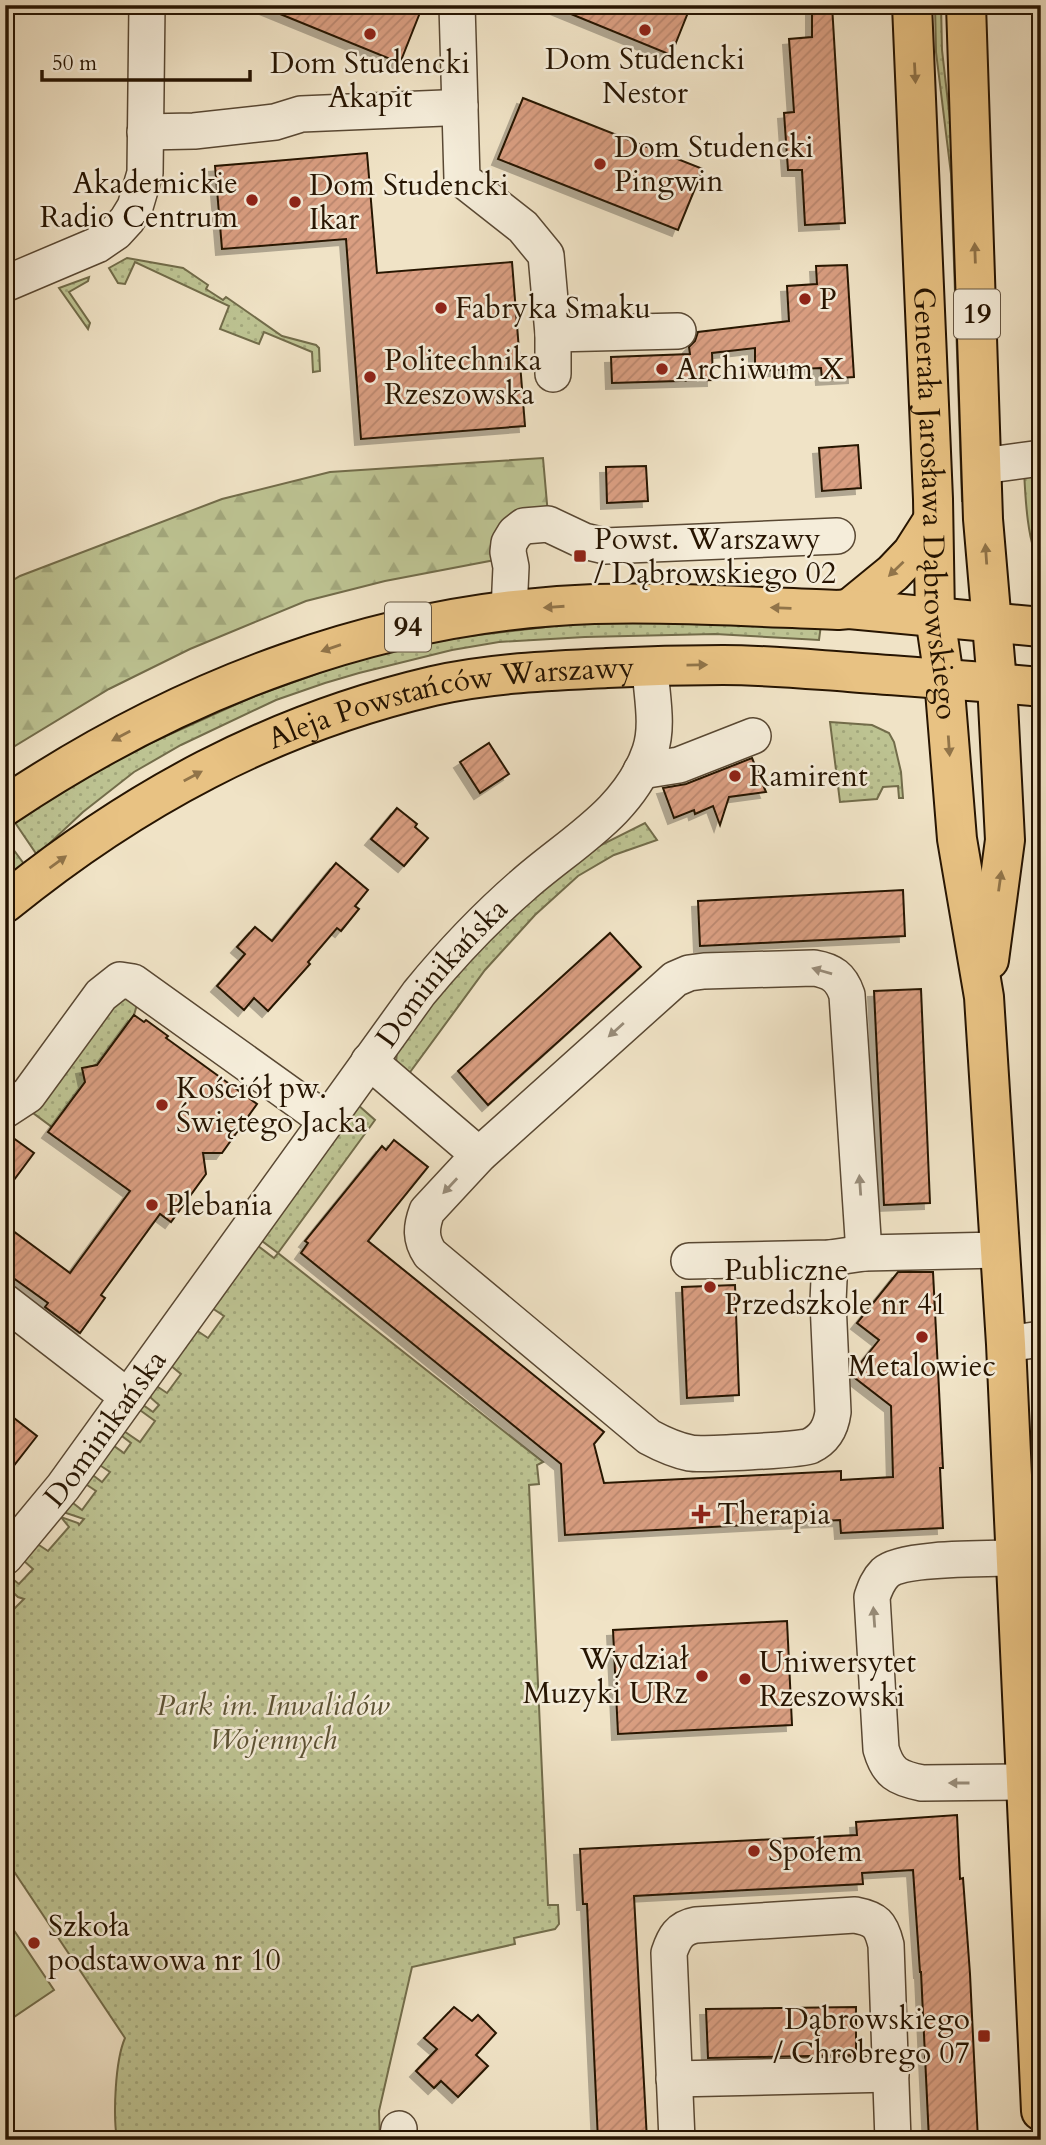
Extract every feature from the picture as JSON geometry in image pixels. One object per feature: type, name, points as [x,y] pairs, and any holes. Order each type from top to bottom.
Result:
[{"type":"main road","name":"Generała Jarosława Dąbrowskiego","points":[[912,5],[935,617],[944,678],[957,839],[984,997],[1000,1250],[1023,1342],[1016,1558],[1029,1625],[1027,1782],[1041,2111]]},
{"type":"main road","name":"Generała Jarosława Dąbrowskiego","points":[[967,5],[983,519],[998,683],[1005,840],[984,997]]},
{"type":"main road","points":[[849,609],[893,573],[912,553],[933,520]]},
{"type":"main road","name":"94","points":[[5,806],[80,759],[196,699],[273,668],[352,641],[402,628],[509,611],[594,604],[849,609],[991,622]]},
{"type":"main road","points":[[991,622],[1041,627]]},
{"type":"main road","name":"Aleja Powstańców Warszawy","points":[[5,903],[113,823],[221,761],[288,731],[355,707],[434,686],[497,675],[650,666],[724,665],[944,678],[1041,687]]},
{"type":"street","points":[[5,284],[97,245],[116,232],[135,207],[145,173],[147,5]]},
{"type":"street","points":[[457,5],[462,179],[523,227],[547,255],[553,374]]},
{"type":"street","points":[[145,132],[194,131],[275,122],[301,114],[460,106]]},
{"type":"street","points":[[553,334],[678,331]]},
{"type":"street","points":[[982,466],[1041,458]]},
{"type":"street","points":[[509,611],[509,543],[515,533],[524,526],[548,524],[584,541],[605,546],[836,536]]},
{"type":"street","name":"Dominikańska","points":[[11,1541],[63,1487],[419,993],[481,922],[617,806],[641,771],[651,749],[654,729],[650,666]]},
{"type":"street","points":[[641,771],[679,765],[754,736]]},
{"type":"street","points":[[830,1258],[828,1302],[833,1412],[827,1433],[807,1448],[693,1453],[667,1447],[649,1437],[430,1254],[421,1234],[427,1211],[479,1155],[675,979],[704,971],[814,968],[827,970],[837,976],[847,995],[864,1253]]},
{"type":"street","points":[[5,1110],[28,1095],[101,995],[120,980],[132,982],[327,1121]]},
{"type":"street","points":[[369,1061],[479,1155]]},
{"type":"street","points":[[688,1261],[1000,1250]]},
{"type":"street","points":[[5,1302],[128,1397]]},
{"type":"street","points":[[1016,1558],[899,1565],[886,1572],[876,1584],[872,1597],[881,1749],[885,1762],[893,1773],[905,1780],[922,1783],[1027,1782]]},
{"type":"street","points":[[677,2140],[668,1953],[679,1932],[696,1925],[855,1915],[877,1922],[886,1945],[893,2140]]},
{"type":"street","points":[[674,2079],[891,2074]]},
{"type":"green space","points":[[935,5],[941,5],[942,50],[956,173],[968,501],[962,501],[951,174],[936,52]]},
{"type":"green space","points":[[127,258],[183,268],[208,285],[206,289],[223,300],[226,297],[282,336],[316,345],[319,348],[320,371],[313,372],[312,352],[264,332],[259,344],[220,329],[229,306],[135,262],[125,284],[118,283],[109,268]]},
{"type":"green space","points":[[89,277],[88,281],[69,292],[90,323],[88,329],[59,288]]},
{"type":"green space","points":[[543,458],[548,515],[500,559],[385,581],[306,601],[190,649],[109,689],[5,752],[5,585],[20,576],[222,499],[330,472]]},
{"type":"green space","points":[[1041,467],[1041,563],[1036,556],[1030,532],[1024,469]]},
{"type":"green space","points":[[588,622],[821,625],[819,640],[715,634],[585,637],[499,642],[452,650],[359,673],[276,700],[181,745],[134,772],[83,812],[37,855],[14,821],[122,756],[250,698],[330,669],[436,640]]},
{"type":"green space","points":[[830,722],[872,725],[889,733],[894,742],[901,772],[903,798],[899,798],[898,786],[883,787],[877,799],[840,802]]},
{"type":"green space","points":[[645,823],[657,840],[614,855],[578,876],[535,915],[485,970],[405,1079],[396,1064],[397,1050],[460,965],[557,874],[599,846]]},
{"type":"green space","points":[[5,838],[24,864],[5,878]]},
{"type":"green space","points":[[122,995],[138,1001],[134,1015],[97,1065],[88,1067],[85,1082],[52,1127],[29,1110]]},
{"type":"green space","points":[[358,1105],[375,1120],[278,1253],[262,1241]]},
{"type":"green space","name":"Park im. Inwalidów Wojennych","points":[[258,1246],[274,1258],[278,1253],[543,1462],[537,1465],[539,1484],[529,1485],[548,1905],[558,1905],[559,1924],[555,1929],[514,1938],[515,1944],[412,1967],[379,2111],[380,2140],[117,2140],[116,2088],[125,2038],[5,1858],[5,1618],[24,1599],[5,1585],[5,1578],[10,1577],[19,1584],[33,1569],[24,1561],[36,1546],[48,1551],[69,1527],[61,1517],[79,1525],[84,1519],[63,1512],[73,1503],[82,1510],[96,1491],[87,1485],[86,1480],[94,1476],[102,1482],[110,1472],[101,1466],[100,1461],[114,1446],[124,1453],[131,1443],[118,1433],[121,1429],[140,1442],[155,1421],[137,1408],[143,1405],[153,1412],[159,1405],[149,1394],[158,1387],[167,1393],[181,1374],[170,1365],[196,1330],[208,1338],[224,1316],[212,1308]]},
{"type":"green space","points":[[5,1917],[54,1990],[5,2023]]},
{"type":"building","name":"Dom Studencki Akapit","points":[[258,5],[423,5],[400,63]]},
{"type":"building","name":"Dom Studencki Nestor","points":[[549,5],[691,5],[671,55]]},
{"type":"building","points":[[812,5],[832,5],[845,223],[805,225],[802,170],[788,170],[784,113],[794,112],[789,39],[812,37]]},
{"type":"building","name":"Dom Studencki Pingwin","points":[[523,98],[703,169],[678,230],[498,159]]},
{"type":"building","points":[[367,153],[377,273],[512,262],[525,426],[361,439],[346,239],[222,249],[215,166]]},
{"type":"building","points":[[847,265],[854,377],[822,379],[821,368],[755,371],[755,348],[712,353],[713,380],[612,383],[611,357],[690,354],[689,347],[698,332],[789,321],[787,286],[817,284],[816,266]]},
{"type":"building","points":[[858,445],[861,488],[822,491],[819,448]]},
{"type":"building","points":[[646,466],[648,501],[607,503],[606,467]]},
{"type":"building","points":[[489,743],[509,774],[480,793],[460,762]]},
{"type":"building","points":[[752,758],[766,792],[729,797],[720,825],[713,806],[695,814],[694,810],[674,818],[663,788],[686,784]]},
{"type":"building","points":[[397,808],[417,824],[415,827],[428,838],[404,866],[371,839]]},
{"type":"building","points":[[336,863],[368,890],[355,906],[359,909],[341,931],[337,928],[308,962],[310,964],[268,1011],[254,998],[244,1010],[217,986],[245,954],[237,947],[255,927],[272,941]]},
{"type":"building","points":[[903,890],[905,936],[700,946],[698,901]]},
{"type":"building","points":[[610,933],[641,967],[488,1105],[458,1071]]},
{"type":"building","points":[[921,989],[930,1203],[884,1205],[874,991]]},
{"type":"building","points":[[134,1015],[144,1022],[146,1020],[168,1036],[166,1038],[257,1104],[222,1153],[203,1153],[206,1174],[171,1222],[160,1214],[101,1295],[105,1298],[80,1333],[45,1307],[48,1303],[5,1272],[5,1225],[70,1273],[130,1191],[48,1132],[85,1082],[82,1068],[97,1065]]},
{"type":"building","points":[[5,1132],[34,1153],[5,1192]]},
{"type":"building","points":[[394,1140],[428,1167],[368,1241],[604,1432],[594,1444],[604,1483],[841,1471],[841,1480],[893,1477],[891,1406],[851,1375],[879,1340],[857,1323],[898,1272],[933,1272],[943,1468],[940,1468],[943,1528],[841,1533],[840,1520],[565,1535],[561,1464],[301,1253],[308,1243],[305,1241],[382,1146],[386,1150]]},
{"type":"building","points":[[735,1285],[739,1395],[687,1398],[682,1287]]},
{"type":"building","points":[[5,1411],[37,1436],[5,1477]]},
{"type":"building","name":"Wydział Muzyki URz","points":[[787,1621],[792,1725],[618,1734],[613,1630]]},
{"type":"building","points":[[957,1815],[960,1879],[963,1878],[970,1974],[978,2140],[929,2140],[913,1870],[862,1873],[863,1884],[634,1896],[647,2140],[598,2140],[587,1904],[583,1904],[580,1849],[857,1835],[856,1822]]},
{"type":"building","points":[[454,2007],[472,2021],[478,2015],[496,2033],[476,2055],[488,2066],[458,2097],[441,2081],[434,2088],[416,2071],[437,2049],[424,2038]]},
{"type":"building","points":[[856,2007],[856,2055],[708,2058],[706,2009]]},
{"type":"place","name":"Dom Studencki Nestor","points":[[645,30]]},
{"type":"place","name":"Dom Studencki Akapit","points":[[370,34]]},
{"type":"place","name":"Dom Studencki Pingwin","points":[[600,164]]},
{"type":"place","name":"Akademickie Radio Centrum","points":[[252,200]]},
{"type":"place","name":"Dom Studencki Ikar","points":[[295,202]]},
{"type":"place","name":"P","points":[[805,299]]},
{"type":"place","name":"Fabryka Smaku","points":[[441,308]]},
{"type":"place","name":"Archiwum X","points":[[662,369]]},
{"type":"place","name":"Politechnika Rzeszowska","points":[[370,377]]},
{"type":"place","name":"Powst. Warszawy / Dąbrowskiego 02","points":[[580,556]]},
{"type":"place","name":"Ramirent","points":[[735,776]]},
{"type":"place","name":"Kościół pw. Świętego Jacka","points":[[162,1105]]},
{"type":"place","name":"Plebania","points":[[152,1205]]},
{"type":"place","name":"Publiczne Przedszkole nr 41","points":[[710,1287]]},
{"type":"place","name":"Metalowiec","points":[[922,1337]]},
{"type":"place","name":"Therapia","points":[[701,1514]]},
{"type":"place","name":"Wydział Muzyki URz","points":[[702,1676]]},
{"type":"place","name":"Uniwersytet Rzeszowski","points":[[745,1679]]},
{"type":"place","name":"Społem","points":[[754,1851]]},
{"type":"place","name":"Szkoła podstawowa nr 10","points":[[34,1943]]},
{"type":"place","name":"Dąbrowskiego / Chrobrego 07","points":[[984,2036]]}]
